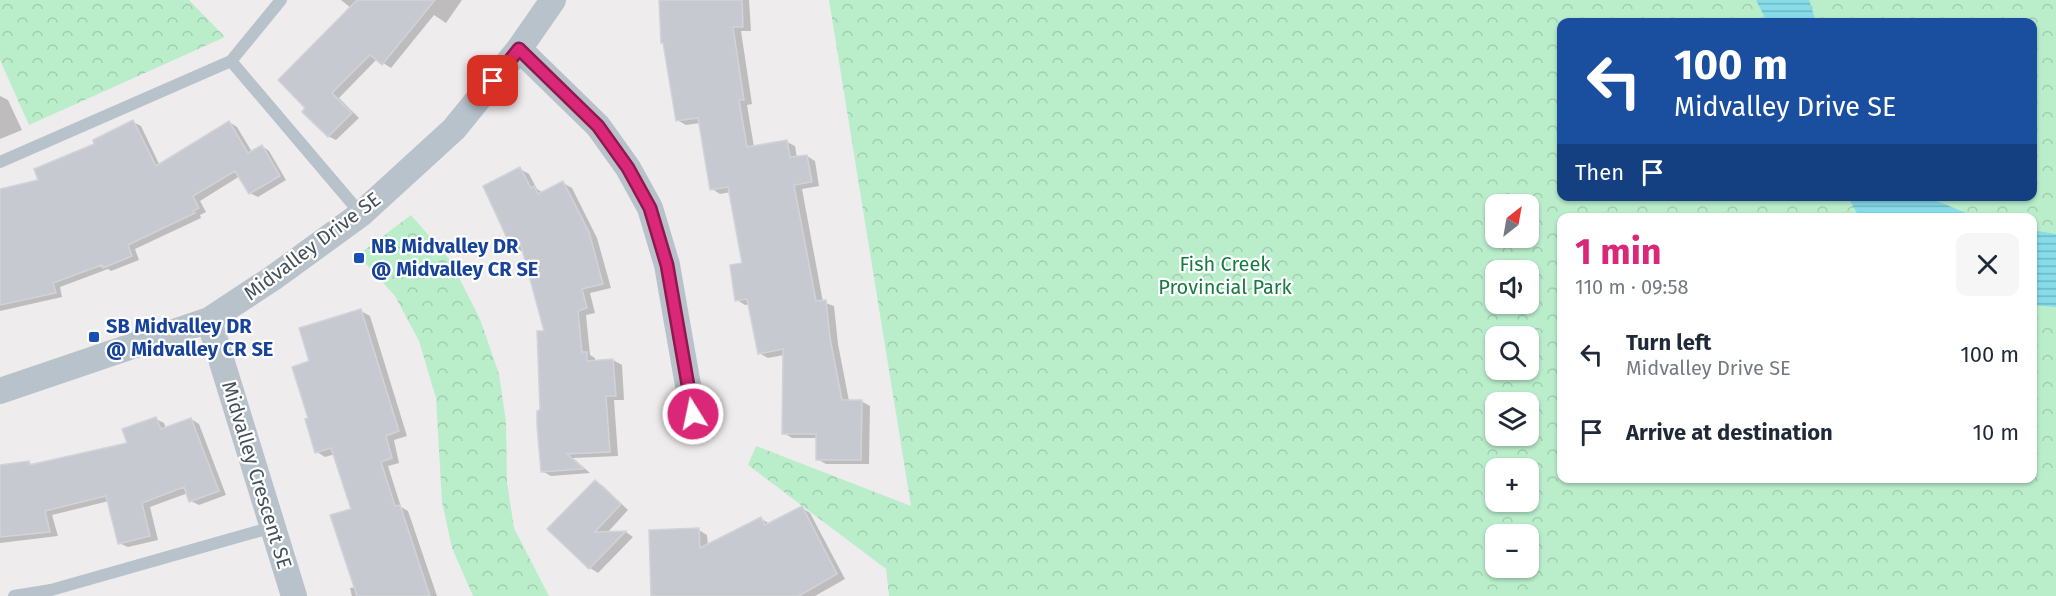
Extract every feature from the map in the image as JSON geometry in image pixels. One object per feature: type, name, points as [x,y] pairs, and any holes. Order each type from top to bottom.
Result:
[{"type":"street","name":"Midvalley Drive SE","points":[[0,391],[209,320],[273,278],[361,214],[454,129],[519,49],[553,0]]},
{"type":"street","points":[[519,49],[598,126],[628,168],[650,208],[667,265],[693,414]]},
{"type":"street","name":"Midvalley Crescent SE","points":[[209,320],[294,596]]},
{"type":"lane","points":[[0,162],[231,61],[281,0]]},
{"type":"lane","points":[[231,61],[361,214]]},
{"type":"lane","points":[[14,596],[51,590],[273,527]]},
{"type":"green space","points":[[0,0],[189,0],[225,37],[29,125],[0,60]]},
{"type":"green space","name":"Fish Creek Provincial Park","points":[[829,0],[2056,0],[2056,596],[889,596],[886,569],[748,465],[756,446],[911,506]]},
{"type":"green space","points":[[411,215],[450,260],[480,319],[499,374],[506,422],[507,482],[514,528],[549,596],[473,596],[452,548],[442,502],[436,398],[419,341],[395,296],[358,255]]},
{"type":"water","points":[[1756,0],[1809,0],[1815,18],[1765,18]]},
{"type":"water","points":[[1850,201],[1937,201],[1966,213],[1857,213]]},
{"type":"water","points":[[2037,231],[2056,234],[2056,307],[2037,305]]},
{"type":"building","points":[[357,0],[435,0],[382,65],[370,55],[332,93],[352,113],[328,137],[302,112],[305,108],[278,80]]},
{"type":"building","points":[[659,0],[742,0],[743,27],[733,27],[744,100],[739,100],[747,147],[787,140],[790,157],[807,155],[812,182],[794,185],[816,301],[826,300],[830,338],[842,400],[862,400],[861,460],[816,460],[816,434],[782,434],[783,349],[758,354],[747,299],[735,301],[730,265],[742,263],[728,187],[710,190],[698,118],[676,121],[663,43],[661,43]]},
{"type":"building","points":[[133,120],[156,166],[229,121],[248,153],[262,145],[280,176],[249,194],[235,171],[193,196],[199,208],[193,211],[195,213],[128,245],[132,256],[103,268],[102,265],[53,283],[56,293],[0,305],[0,189],[38,180],[34,169],[94,144],[93,140]]},
{"type":"building","points":[[520,167],[531,188],[534,186],[538,194],[563,181],[589,232],[603,284],[582,289],[587,308],[578,311],[582,352],[587,352],[587,361],[613,359],[616,396],[606,396],[610,452],[567,454],[584,469],[541,472],[537,425],[537,411],[540,410],[537,331],[544,331],[520,242],[511,247],[483,186]]},
{"type":"building","points":[[361,309],[399,431],[386,436],[392,458],[381,462],[395,506],[400,505],[430,596],[357,596],[330,515],[351,509],[331,448],[315,453],[305,419],[308,418],[292,367],[309,361],[299,328]]},
{"type":"building","points":[[156,417],[161,429],[191,418],[219,491],[189,502],[184,487],[142,503],[150,536],[118,544],[106,496],[45,511],[50,532],[0,537],[0,465],[29,461],[29,465],[127,443],[122,429]]},
{"type":"building","points":[[595,480],[621,504],[595,532],[626,531],[589,569],[547,529]]},
{"type":"building","points":[[802,506],[837,574],[799,596],[651,596],[649,530],[699,528],[700,548],[761,517],[765,525]]},
{"type":"place","name":"NB Midvalley DR @ Midvalley CR SE","points":[[359,258]]},
{"type":"place","name":"SB Midvalley DR @ Midvalley CR SE","points":[[94,337]]},
{"type":"route","points":[[493,81],[519,49],[598,126],[628,168],[650,208],[667,265],[693,414]]}]
